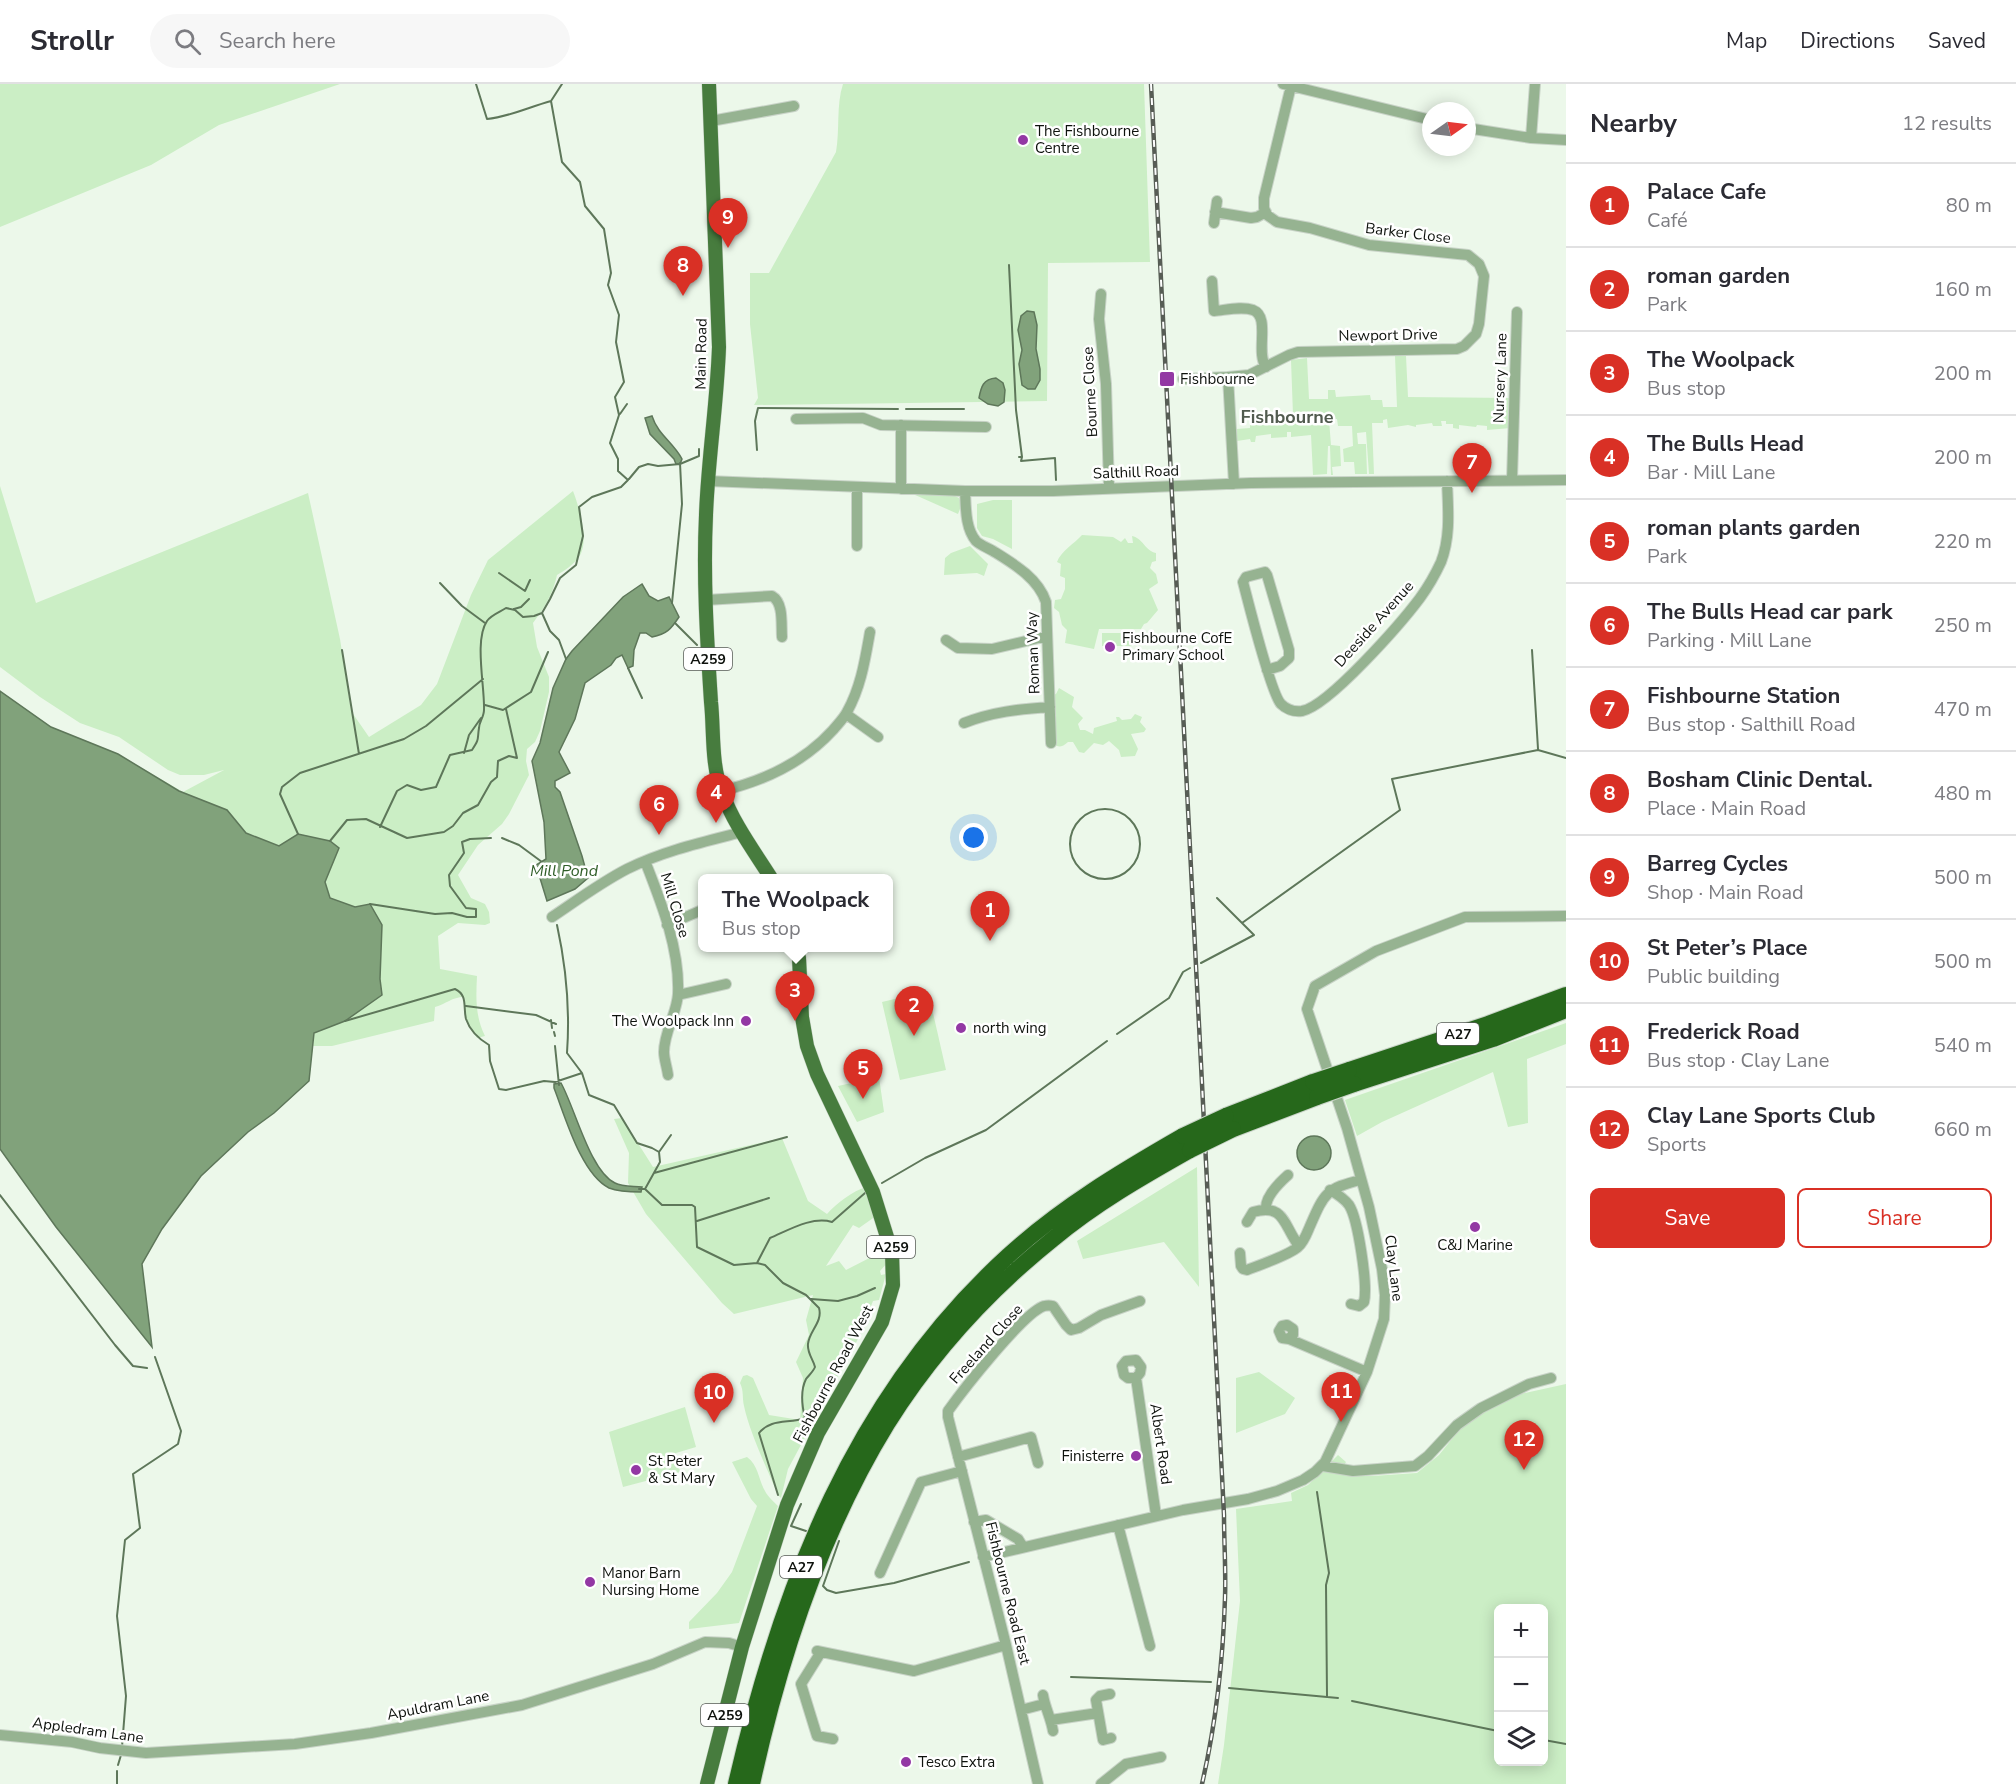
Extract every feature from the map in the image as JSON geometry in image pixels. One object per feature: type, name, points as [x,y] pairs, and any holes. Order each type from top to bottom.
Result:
[{"type":"highway","name":"A27","points":[[736,1784],[770,1653],[797,1577],[839,1482],[887,1397],[939,1328],[1008,1256],[1092,1191],[1187,1143],[1230,1123],[1566,995]]},
{"type":"highway","name":"A27","points":[[1352,1077],[1492,1039],[1566,1010]]},
{"type":"highway","name":"A27","points":[[752,1784],[780,1671],[822,1556],[865,1463],[919,1377],[974,1312],[1053,1238],[1187,1143]]},
{"type":"main road","name":"Main Road","points":[[708,481],[717,391],[718,347],[709,84]]},
{"type":"main road","name":"A259","points":[[708,481],[705,535],[706,600],[716,765],[721,791],[742,832],[768,874]]},
{"type":"main road","name":"Fishbourne Road West","points":[[707,1784],[742,1647],[766,1568],[802,1468],[824,1424],[882,1322],[893,1285],[892,1253],[873,1192],[817,1074],[807,1046],[802,1017],[800,968],[797,952]]},
{"type":"street","points":[[1531,138],[1535,84]]},
{"type":"street","points":[[1215,212],[1251,218],[1266,212],[1263,198],[1287,85],[1422,118]]},
{"type":"street","points":[[711,121],[794,106]]},
{"type":"street","points":[[1476,129],[1531,138],[1566,140]]},
{"type":"street","name":"Barker Close","points":[[1266,212],[1271,219],[1277,222],[1310,228],[1368,245],[1464,254],[1479,264]]},
{"type":"street","name":"Newport Drive","points":[[1183,379],[1249,375],[1298,352],[1457,349],[1464,346],[1478,329],[1484,276],[1479,264]]},
{"type":"street","points":[[1212,281],[1214,311],[1251,309],[1257,312],[1261,319],[1262,362],[1266,367]]},
{"type":"street","name":"Bourne Close","points":[[1101,294],[1099,319],[1106,384],[1109,488]]},
{"type":"street","name":"Nursery Lane","points":[[1512,480],[1517,312]]},
{"type":"street","points":[[1228,377],[1234,484]]},
{"type":"street","points":[[796,419],[809,424],[863,418],[881,424],[986,427]]},
{"type":"street","points":[[901,425],[901,489]]},
{"type":"street","name":"Salthill Road","points":[[708,481],[965,491],[1234,484],[1566,480]]},
{"type":"street","name":"Deeside Avenue","points":[[1268,670],[1280,666],[1289,658],[1289,650],[1268,575],[1265,572],[1246,577],[1243,582],[1268,670],[1279,702],[1290,710],[1302,711],[1317,704],[1331,693],[1419,599],[1446,549],[1447,481]]},
{"type":"street","points":[[857,488],[857,546]]},
{"type":"street","name":"Roman Way","points":[[965,491],[966,515],[970,530],[977,541],[1011,562],[1043,592],[1046,602],[1051,742]]},
{"type":"street","points":[[706,600],[772,596],[780,604],[782,637]]},
{"type":"street","points":[[721,791],[763,779],[806,755],[846,714],[863,673],[870,632]]},
{"type":"street","points":[[946,640],[958,648],[992,649],[1047,636]]},
{"type":"street","points":[[964,723],[986,715],[1011,710],[1050,707]]},
{"type":"street","points":[[846,714],[878,737]]},
{"type":"street","points":[[552,917],[598,886],[645,861],[685,847],[742,832]]},
{"type":"street","name":"Mill Close","points":[[645,861],[673,946],[678,995],[664,1052],[668,1074]]},
{"type":"street","points":[[667,926],[698,912]]},
{"type":"street","name":"Clay Lane","points":[[983,1557],[1156,1515],[1228,1503],[1277,1491],[1303,1480],[1323,1466],[1367,1372],[1384,1319],[1385,1296],[1380,1258],[1347,1128],[1307,1009],[1316,986],[1376,951],[1465,917],[1566,916]]},
{"type":"street","points":[[678,995],[726,984]]},
{"type":"street","points":[[1266,1209],[1265,1204],[1274,1190],[1288,1175]]},
{"type":"street","points":[[1240,1253],[1241,1266],[1247,1270],[1299,1246],[1330,1190],[1336,1186],[1361,1180]]},
{"type":"street","points":[[1330,1190],[1346,1201],[1352,1211],[1365,1277],[1364,1302],[1359,1306],[1351,1304]]},
{"type":"street","points":[[1247,1222],[1253,1212],[1274,1210],[1281,1214],[1289,1233],[1299,1246]]},
{"type":"street","name":"Freeland Close","points":[[948,1411],[983,1366],[1041,1307],[1053,1306],[1071,1330],[1101,1315],[1140,1301]]},
{"type":"street","points":[[1289,1339],[1367,1372]]},
{"type":"street","name":"Albert Road","points":[[1136,1378],[1156,1515]]},
{"type":"street","points":[[1323,1466],[1353,1471],[1415,1466],[1428,1456],[1457,1425],[1481,1407],[1529,1384],[1551,1378]]},
{"type":"street","name":"Fishbourne Road East","points":[[948,1411],[957,1457],[1006,1645],[1038,1784]]},
{"type":"street","points":[[957,1457],[1031,1437],[1038,1463]]},
{"type":"street","points":[[880,1573],[921,1482],[962,1471]]},
{"type":"street","points":[[974,1522],[986,1520],[1018,1539],[1023,1547]]},
{"type":"street","points":[[1118,1525],[1150,1646]]},
{"type":"street","name":"Apuldram Lane","points":[[208,1750],[294,1744],[371,1733],[522,1705],[666,1659],[705,1642],[729,1643],[742,1647]]},
{"type":"street","points":[[833,1739],[816,1736],[801,1684],[819,1652],[914,1671],[1006,1645]]},
{"type":"street","points":[[1110,1695],[1100,1696],[1096,1701],[1103,1740],[1111,1738]]},
{"type":"street","points":[[1021,1710],[1044,1700],[1046,1713],[1052,1726],[1098,1713]]},
{"type":"street","name":"Appledram Lane","points":[[0,1735],[72,1742],[146,1754],[208,1750]]},
{"type":"street","points":[[1101,1784],[1126,1764],[1161,1757]]},
{"type":"shaded area","points":[[0,84],[340,84],[219,125],[151,165],[0,227]]},
{"type":"shaded area","points":[[843,84],[1144,84],[1150,262],[1048,263],[1047,401],[754,405],[758,398],[750,324],[750,273],[769,273],[836,152]]},
{"type":"shaded area","points":[[1395,356],[1406,356],[1408,397],[1512,398],[1511,428],[1487,430],[1487,426],[1459,425],[1459,429],[1453,428],[1453,424],[1446,424],[1446,421],[1441,421],[1442,426],[1433,426],[1432,423],[1416,425],[1416,427],[1408,425],[1388,428],[1387,419],[1383,420],[1383,423],[1372,423],[1374,474],[1369,474],[1366,432],[1357,433],[1358,444],[1366,444],[1367,474],[1355,474],[1354,462],[1344,462],[1343,449],[1353,446],[1352,426],[1338,426],[1337,419],[1329,420],[1331,445],[1340,446],[1341,466],[1332,467],[1333,475],[1331,475],[1330,446],[1328,446],[1327,474],[1313,475],[1311,435],[1291,437],[1291,432],[1287,432],[1287,437],[1271,438],[1271,434],[1256,436],[1255,442],[1251,442],[1250,439],[1237,441],[1236,429],[1250,428],[1250,418],[1293,415],[1291,360],[1307,358],[1309,399],[1328,399],[1328,390],[1335,390],[1336,397],[1370,395],[1371,400],[1382,400],[1383,407],[1397,407]]},
{"type":"shaded area","points":[[0,486],[36,603],[308,493],[340,639],[351,711],[369,737],[421,705],[437,684],[471,595],[488,560],[573,491],[584,533],[584,542],[579,557],[557,575],[548,600],[533,623],[537,647],[549,677],[549,692],[540,731],[535,742],[527,749],[526,761],[529,775],[502,824],[478,845],[458,875],[471,898],[485,904],[489,912],[490,923],[485,925],[458,923],[438,936],[440,969],[477,976],[478,1014],[485,1036],[477,1038],[466,1020],[464,997],[435,1007],[434,1021],[332,1046],[313,1046],[309,1081],[274,1113],[248,1132],[201,1176],[162,1229],[142,1264],[152,1347],[56,1227],[0,1149],[313,1045],[314,1033],[344,1021],[268,897],[0,691],[51,727],[118,754],[183,792],[224,770],[204,775],[180,775],[168,770],[119,737],[80,723],[0,667]]},
{"type":"shaded area","points":[[913,494],[953,495],[959,498],[962,504],[958,514]]},
{"type":"shaded area","points":[[993,500],[1012,500],[1012,549],[982,536],[977,528],[977,504]]},
{"type":"shaded area","points":[[1082,535],[1113,537],[1121,542],[1125,538],[1128,543],[1133,543],[1132,536],[1156,553],[1156,561],[1152,562],[1150,568],[1156,574],[1158,583],[1149,589],[1158,610],[1141,629],[1099,629],[1094,649],[1065,643],[1067,630],[1062,625],[1059,612],[1054,608],[1055,600],[1061,599],[1065,589],[1065,578],[1060,576],[1061,564],[1057,562]]},
{"type":"shaded area","points":[[970,546],[988,564],[984,576],[977,573],[944,575],[945,558],[951,553]]},
{"type":"shaded area","points":[[1102,633],[1132,633],[1132,646],[1102,646]]},
{"type":"shaded area","points":[[1059,688],[1074,697],[1072,707],[1083,718],[1078,724],[1080,730],[1093,734],[1094,728],[1117,721],[1116,717],[1122,720],[1131,719],[1135,714],[1142,717],[1140,722],[1146,729],[1144,732],[1131,734],[1138,749],[1135,756],[1121,757],[1119,750],[1109,741],[1103,745],[1094,743],[1084,753],[1079,752],[1073,742],[1058,746],[1049,741],[1053,695]]},
{"type":"shaded area","points":[[928,991],[946,1070],[900,1080],[882,1002]]},
{"type":"shaded area","points":[[1566,1023],[1566,1044],[1527,1059],[1528,1123],[1508,1127],[1493,1072],[1382,1122],[1357,1136],[1345,1100]]},
{"type":"shaded area","points":[[879,1077],[884,1112],[857,1122],[838,1086]]},
{"type":"shaded area","points":[[622,1118],[653,1167],[782,1138],[808,1201],[827,1214],[845,1198],[867,1187],[876,1216],[859,1228],[853,1225],[826,1266],[839,1261],[846,1270],[885,1250],[888,1262],[880,1271],[881,1275],[886,1274],[879,1300],[873,1301],[858,1339],[788,1469],[781,1498],[750,1428],[740,1383],[743,1376],[753,1378],[769,1415],[800,1420],[803,1378],[796,1362],[809,1335],[806,1320],[813,1295],[734,1314],[722,1303],[646,1214],[628,1183],[629,1153],[614,1119]]},
{"type":"shaded area","points":[[1197,1167],[1199,1287],[1164,1242],[1083,1259],[1077,1241]]},
{"type":"shaded area","points":[[1259,1372],[1295,1398],[1285,1414],[1236,1433],[1236,1378]]},
{"type":"shaded area","points":[[1566,1384],[1566,1784],[1218,1784],[1240,1601],[1236,1509],[1292,1501],[1291,1493],[1308,1485],[1338,1455],[1346,1462],[1340,1472],[1351,1476],[1417,1473],[1439,1455],[1460,1429],[1485,1409],[1516,1395]]},
{"type":"shaded area","points":[[685,1407],[696,1447],[676,1453],[680,1472],[623,1487],[609,1432]]},
{"type":"shaded area","points":[[747,1457],[756,1469],[766,1493],[778,1506],[739,1623],[689,1629],[689,1622],[717,1593],[732,1572],[757,1506],[732,1462]]},
{"type":"water","points":[[1027,311],[1034,312],[1037,325],[1036,349],[1040,380],[1035,389],[1028,389],[1022,385],[1019,364],[1022,350],[1018,330],[1021,316]]},
{"type":"water","points":[[996,378],[1003,383],[1005,390],[1004,402],[998,406],[988,404],[979,398],[983,384]]},
{"type":"water","points":[[652,416],[658,428],[682,459],[680,464],[676,464],[650,434],[645,418]]},
{"type":"water","name":"Mill Pond","points":[[642,584],[649,596],[658,601],[669,597],[679,617],[665,633],[652,637],[646,633],[640,633],[634,650],[633,666],[628,668],[622,655],[585,683],[575,719],[559,752],[570,773],[555,781],[555,787],[560,792],[588,878],[575,889],[547,901],[536,865],[546,859],[544,822],[532,761],[540,743],[553,688],[572,651],[623,597]]},
{"type":"water","points":[[0,691],[51,727],[118,754],[179,791],[227,810],[246,833],[279,846],[298,834],[330,841],[339,848],[325,882],[330,898],[355,907],[370,904],[382,925],[380,979],[382,995],[345,1021],[314,1033],[309,1081],[274,1113],[248,1132],[201,1176],[162,1229],[142,1264],[152,1347],[56,1227],[0,1149]]},
{"type":"water","points":[[561,1083],[598,1166],[615,1183],[642,1187],[641,1192],[609,1188],[590,1170],[575,1143],[554,1088],[554,1084]]},
{"type":"water","points":[[1314,1136],[1326,1141],[1331,1153],[1326,1165],[1314,1170],[1302,1165],[1297,1153],[1302,1141]]},
{"type":"waterway","points":[[476,84],[487,119],[551,101],[562,162],[580,182],[585,206],[604,229],[611,273],[608,285],[619,315],[616,342],[624,382],[615,397],[619,415],[610,443],[618,459],[618,471],[628,480],[621,487],[592,497],[579,507],[583,536],[576,565],[560,578],[542,613]]},
{"type":"waterway","points":[[551,101],[562,84]]},
{"type":"waterway","points":[[1009,265],[1016,410],[1022,457],[1019,457]]},
{"type":"waterway","points":[[620,414],[627,404]]},
{"type":"waterway","points":[[757,450],[755,421],[758,408],[898,409]]},
{"type":"waterway","points":[[906,409],[964,409]]},
{"type":"waterway","points":[[629,479],[639,467],[648,464],[658,466],[680,464],[699,456],[699,449]]},
{"type":"waterway","points":[[1022,457],[1021,461],[1055,458],[1056,480]]},
{"type":"waterway","points":[[672,603],[682,504],[680,463]]},
{"type":"waterway","points":[[499,573],[525,591],[530,580]]},
{"type":"waterway","points":[[440,583],[462,606],[485,623]]},
{"type":"waterway","points":[[514,609],[521,607],[529,599]]},
{"type":"waterway","points":[[380,827],[397,791],[407,785],[421,790],[436,787],[450,755],[472,750],[476,743],[484,710],[481,640],[483,629],[493,615],[506,608],[515,610],[523,617],[542,613],[550,631],[559,640],[566,659]]},
{"type":"waterway","points":[[675,623],[697,645]]},
{"type":"waterway","points":[[342,650],[359,754]]},
{"type":"waterway","points":[[1532,650],[1538,749]]},
{"type":"waterway","points":[[485,705],[503,710],[531,692],[548,652]]},
{"type":"waterway","points":[[628,668],[642,698]]},
{"type":"waterway","points":[[298,834],[280,794],[282,787],[300,773],[404,739],[426,726],[483,679]]},
{"type":"waterway","points":[[330,841],[347,820],[366,819],[407,838],[444,832],[453,826],[463,813],[478,805],[491,782],[497,777],[498,761],[509,756],[517,758],[506,709]]},
{"type":"waterway","points":[[464,753],[469,735],[481,718]]},
{"type":"waterway","points":[[1242,923],[1400,810],[1392,779],[1538,750],[1566,758]]},
{"type":"waterway","points":[[1105,809],[1118,812],[1130,819],[1137,831],[1140,844],[1137,857],[1130,869],[1118,876],[1105,879],[1092,876],[1080,869],[1073,857],[1070,844],[1073,831],[1080,819],[1092,812],[1105,809]]},
{"type":"waterway","points":[[370,904],[435,914],[452,913],[476,917],[476,909],[466,908],[450,886],[449,875],[464,853],[462,842],[470,839],[491,838]]},
{"type":"waterway","points":[[502,838],[519,845],[542,862]]},
{"type":"waterway","points":[[1201,963],[1254,935],[1217,898]]},
{"type":"waterway","points":[[557,925],[566,989],[567,1053],[582,1073],[589,1095],[614,1105],[637,1143],[659,1152],[660,1162],[645,1189]]},
{"type":"waterway","points":[[1117,1034],[1169,998],[1183,972],[1190,968]]},
{"type":"waterway","points":[[345,1021],[455,989],[462,995],[466,1019],[470,1027],[489,1045],[490,1061],[499,1089],[506,1090],[544,1081],[555,1082],[582,1073]]},
{"type":"waterway","points":[[466,1006],[536,1015],[556,1024]]},
{"type":"waterway","points":[[551,1020],[552,1028]]},
{"type":"waterway","points":[[554,1032],[555,1036]]},
{"type":"waterway","points":[[882,1183],[925,1158],[986,1130],[1107,1041]]},
{"type":"waterway","points":[[555,1046],[559,1085]]},
{"type":"waterway","points":[[659,1152],[671,1135]]},
{"type":"waterway","points":[[654,1173],[787,1137]]},
{"type":"waterway","points":[[639,1189],[645,1189],[662,1205],[692,1205],[695,1207],[697,1247],[734,1265],[757,1263],[765,1265],[783,1283],[806,1295],[819,1308],[818,1322],[808,1344],[815,1367],[806,1379],[802,1393],[805,1418],[775,1423],[759,1433],[778,1495]]},
{"type":"waterway","points":[[757,1263],[770,1238],[809,1222],[832,1222],[865,1193]]},
{"type":"waterway","points":[[0,1195],[115,1345],[133,1366],[147,1368]]},
{"type":"waterway","points":[[697,1221],[769,1198]]},
{"type":"waterway","points":[[811,1299],[838,1301],[875,1288]]},
{"type":"waterway","points":[[122,1747],[126,1696],[117,1616],[125,1540],[140,1528],[133,1474],[178,1444],[181,1431],[155,1357]]},
{"type":"waterway","points":[[1317,1492],[1329,1573],[1326,1585],[1327,1696]]},
{"type":"waterway","points":[[801,1504],[791,1526],[806,1531]]},
{"type":"waterway","points":[[839,1541],[823,1586],[836,1593],[894,1583],[969,1562]]},
{"type":"waterway","points":[[1071,1677],[1211,1682]]},
{"type":"waterway","points":[[1229,1688],[1338,1698]]},
{"type":"waterway","points":[[1352,1701],[1494,1730]]},
{"type":"waterway","points":[[1548,1741],[1566,1744]]},
{"type":"waterway","points":[[118,1765],[121,1755]]},
{"type":"waterway","points":[[117,1771],[117,1784]]},
{"type":"railway","points":[[1151,84],[1224,1515],[1223,1645],[1215,1715],[1202,1784]]},
{"type":"place","name":"The Fishbourne Centre","points":[[1023,140]]},
{"type":"place","name":"Barreg Cycles","points":[[728,248]]},
{"type":"place","name":"Bosham Clinic Dental.","points":[[683,296]]},
{"type":"place","name":"Fishbourne","points":[[1167,379]]},
{"type":"place","name":"Fishbourne Station","points":[[1472,493]]},
{"type":"place","name":"Fishbourne CofE Primary School","points":[[1110,647]]},
{"type":"place","name":"The Bulls Head","points":[[716,823]]},
{"type":"place","name":"The Bulls Head car park","points":[[659,835]]},
{"type":"place","name":"Palace Cafe","points":[[990,941]]},
{"type":"place","name":"The Woolpack Inn","points":[[746,1021]]},
{"type":"place","name":"The Woolpack","points":[[795,1021]]},
{"type":"place","name":"north wing","points":[[961,1028]]},
{"type":"place","name":"roman garden","points":[[914,1036]]},
{"type":"place","name":"roman plants garden","points":[[863,1099]]},
{"type":"place","name":"C&J Marine","points":[[1475,1227]]},
{"type":"place","name":"Frederick Road","points":[[1341,1422]]},
{"type":"place","name":"St Peter’s Place","points":[[714,1423]]},
{"type":"place","name":"Finisterre","points":[[1136,1456]]},
{"type":"place","name":"St Peter & St Mary","points":[[636,1470]]},
{"type":"place","name":"Clay Lane Sports Club","points":[[1524,1470]]},
{"type":"place","name":"Manor Barn Nursing Home","points":[[590,1582]]},
{"type":"place","name":"Tesco Extra","points":[[906,1762]]},
{"type":"district","name":"Fishbourne","points":[[1287,417]]}]
